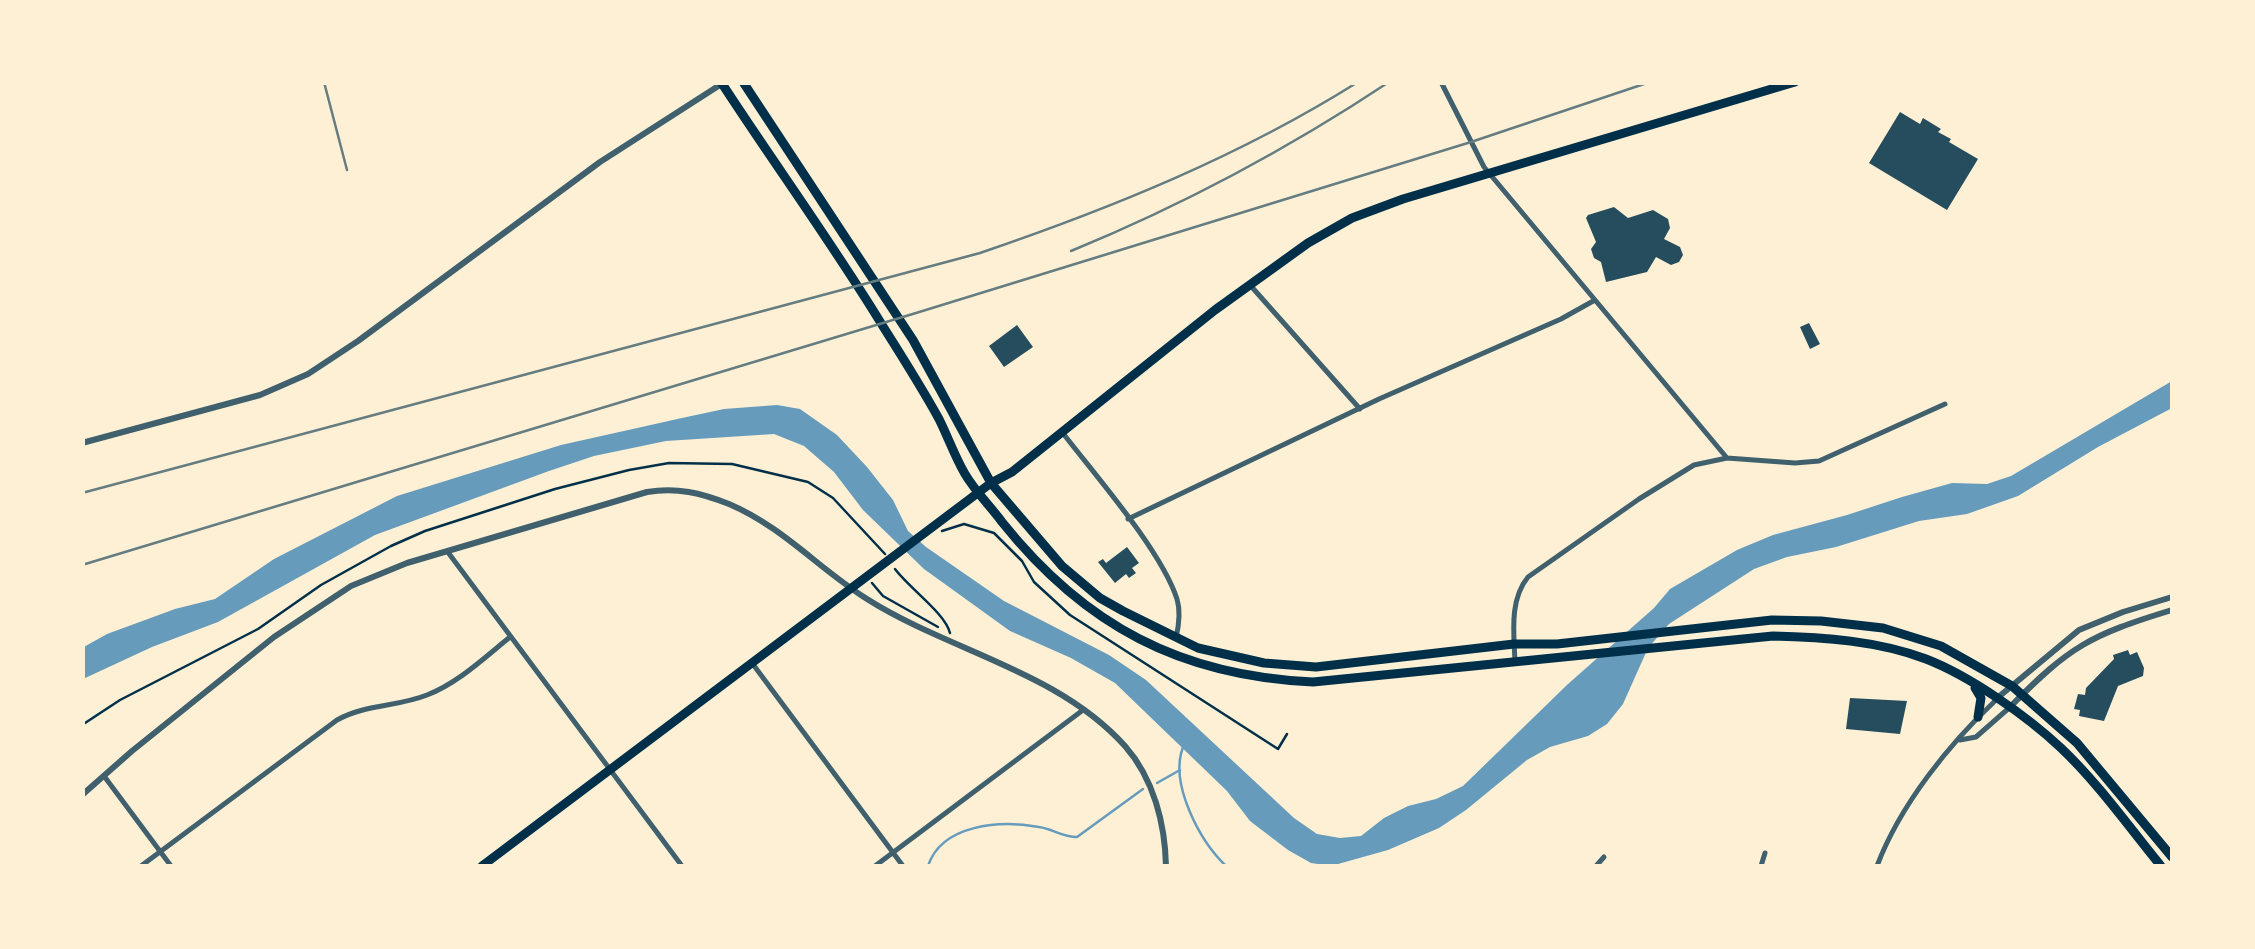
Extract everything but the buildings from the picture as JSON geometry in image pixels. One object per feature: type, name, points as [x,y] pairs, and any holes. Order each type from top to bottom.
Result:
[{"type":"main road","points":[[743,82],[913,340],[991,483],[1062,566],[1123,611],[1176,638],[1222,654],[1264,663],[1316,667],[1711,625],[1797,620],[1884,628],[1941,646],[2012,686],[2078,743],[2172,857]]},
{"type":"main road","points":[[482,866],[878,568],[937,528],[991,483],[1012,472],[1308,242],[1352,218],[1795,82]]},
{"type":"main road","points":[[722,83],[838,253],[938,417],[965,474],[1016,540],[1076,599],[1141,642],[1196,663],[1259,678],[1337,682],[1794,636],[1871,645],[1926,659],[2009,708],[2061,748],[2161,866]]},
{"type":"main road","points":[[1973,685],[1981,698],[1978,717]]},
{"type":"street","points":[[1441,82],[1480,162],[1727,458]]},
{"type":"street","points":[[82,443],[260,395],[308,374],[600,162],[722,83]]},
{"type":"street","points":[[1250,284],[1360,408]]},
{"type":"street","points":[[1128,520],[1595,300]]},
{"type":"street","points":[[1515,662],[1514,606],[1528,577],[1680,472],[1727,458],[1819,461],[1946,404]]},
{"type":"street","points":[[1062,432],[1153,554],[1178,600],[1176,638]]},
{"type":"street","points":[[82,795],[315,607],[370,577],[647,492],[674,489],[704,494],[756,517],[890,612],[1016,672],[1083,710],[1125,746],[1144,774],[1157,805],[1166,866]]},
{"type":"street","points":[[448,551],[682,866]]},
{"type":"street","points":[[1877,866],[1891,834],[1927,778],[1960,740],[1964,729],[1996,699],[2064,640],[2100,620],[2172,597]]},
{"type":"street","points":[[1960,740],[1976,738],[2058,660],[2105,632],[2172,610]]},
{"type":"street","points":[[2100,620],[2105,632]]},
{"type":"street","points":[[141,866],[337,720],[364,708],[414,699],[445,687],[510,637]]},
{"type":"street","points":[[752,663],[902,866]]},
{"type":"street","points":[[875,866],[1083,710]]},
{"type":"street","points":[[104,776],[171,866]]},
{"type":"street","points":[[1762,866],[1765,853]]},
{"type":"street","points":[[1596,866],[1604,857]]},
{"type":"path","points":[[82,724],[120,700],[258,629],[322,585],[391,546],[462,519],[629,470],[669,463],[732,464],[808,482],[833,498],[878,546],[907,586],[946,621],[950,633],[883,596],[870,584]]},
{"type":"path","points":[[937,528],[960,524],[991,531],[1002,538],[1045,593],[1090,629],[1161,671],[1278,750],[1287,734]]},
{"type":"water","points":[[2172,381],[2172,408],[2018,496],[1967,514],[1919,521],[1754,569],[1669,624],[1648,648],[1623,704],[1607,724],[1588,736],[1550,747],[1527,760],[1439,828],[1388,850],[1331,866],[1311,863],[1250,821],[1227,791],[1115,683],[1010,631],[924,569],[863,510],[834,472],[804,446],[774,434],[666,441],[594,456],[549,471],[375,535],[218,622],[83,679],[82,648],[107,634],[215,599],[274,559],[397,496],[561,445],[724,409],[777,405],[800,409],[837,435],[893,500],[908,531],[926,547],[1004,601],[1109,655],[1146,680],[1294,818],[1317,834],[1361,836],[1408,806],[1463,786],[1670,589],[1737,550],[1773,535],[1952,483],[1987,484],[2011,476]]},
{"type":"waterway","points":[[1183,747],[1180,778],[1190,811],[1206,842],[1226,866]]},
{"type":"waterway","points":[[1157,783],[1180,770]]},
{"type":"waterway","points":[[928,866],[946,841],[974,828],[1024,825],[1077,837],[1143,789]]},
{"type":"railway","points":[[324,82],[347,170]]},
{"type":"railway","points":[[82,493],[980,253],[1078,218],[1221,157],[1358,82]]},
{"type":"railway","points":[[1071,251],[1234,174],[1389,82]]},
{"type":"railway","points":[[82,565],[916,313],[1471,142],[1650,82]]}]
